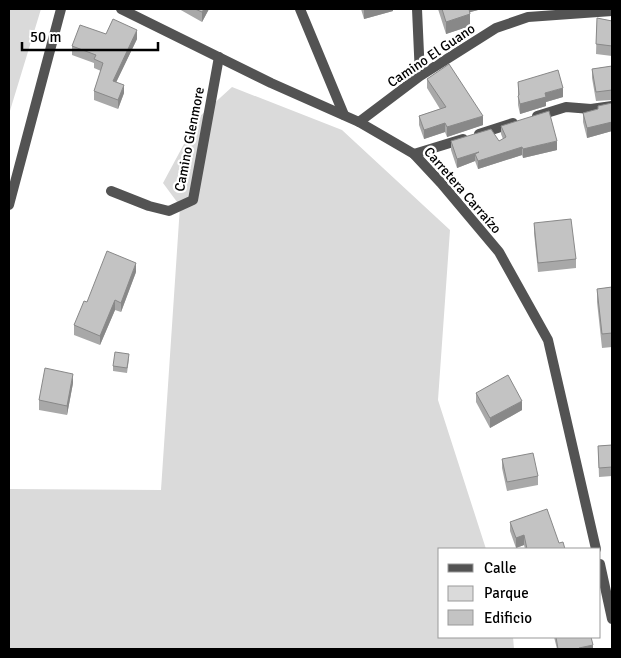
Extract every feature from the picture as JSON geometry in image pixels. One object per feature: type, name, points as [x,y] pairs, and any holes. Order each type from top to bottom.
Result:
[{"type":"street","points":[[9,205],[61,9]]},
{"type":"street","name":"Carretera Carraízo","points":[[121,9],[271,83],[359,122],[414,154],[499,252],[548,340],[596,548]]},
{"type":"street","points":[[300,9],[344,115]]},
{"type":"street","points":[[417,9],[420,76]]},
{"type":"street","name":"Camino El Guano","points":[[359,122],[420,76],[496,28],[528,17],[612,11]]},
{"type":"street","name":"Camino Glenmore","points":[[111,191],[149,206],[169,211],[193,200],[218,57]]},
{"type":"street","points":[[414,154],[566,107],[591,109],[612,106]]},
{"type":"street","points":[[601,569],[612,619]]},
{"type":"green space","points":[[9,9],[41,9],[9,114]]},
{"type":"green space","points":[[232,87],[342,130],[450,230],[438,400],[486,548],[438,548],[438,638],[513,638],[514,649],[9,649],[9,489],[161,490],[180,206],[163,183],[198,118]]},
{"type":"building","points":[[442,9],[469,9],[470,14],[446,22]]},
{"type":"building","points":[[597,18],[612,21],[612,46],[596,44]]},
{"type":"building","points":[[113,19],[137,30],[113,81],[124,85],[118,100],[94,91],[103,63],[94,59],[96,55],[72,46],[80,25],[106,34]]},
{"type":"building","points":[[449,64],[483,116],[447,127],[445,123],[424,130],[419,116],[446,107],[427,79]]},
{"type":"building","points":[[612,66],[612,90],[596,92],[592,69]]},
{"type":"building","points":[[558,70],[563,88],[545,93],[546,97],[520,104],[518,82]]},
{"type":"building","points":[[612,103],[612,122],[587,128],[583,113],[598,109],[598,106]]},
{"type":"building","points":[[549,111],[557,141],[523,149],[522,147],[478,161],[475,154],[479,152],[457,159],[451,141],[491,129],[499,141],[506,137],[501,126]]},
{"type":"building","points":[[571,219],[576,259],[538,263],[534,223]]},
{"type":"building","points":[[107,251],[136,263],[121,303],[115,300],[100,336],[74,325],[84,301],[87,302]]},
{"type":"building","points":[[612,287],[612,333],[602,334],[597,289]]},
{"type":"building","points":[[115,352],[129,354],[127,368],[113,366]]},
{"type":"building","points":[[45,368],[73,374],[67,406],[39,400]]},
{"type":"building","points":[[508,375],[522,401],[490,418],[476,393]]},
{"type":"building","points":[[612,445],[612,467],[599,468],[598,446]]},
{"type":"building","points":[[533,453],[538,476],[507,482],[502,459]]},
{"type":"building","points":[[547,509],[559,543],[563,542],[565,548],[527,548],[524,535],[516,538],[510,522]]},
{"type":"building","points":[[556,638],[591,638],[593,645],[579,649],[558,649]]}]
